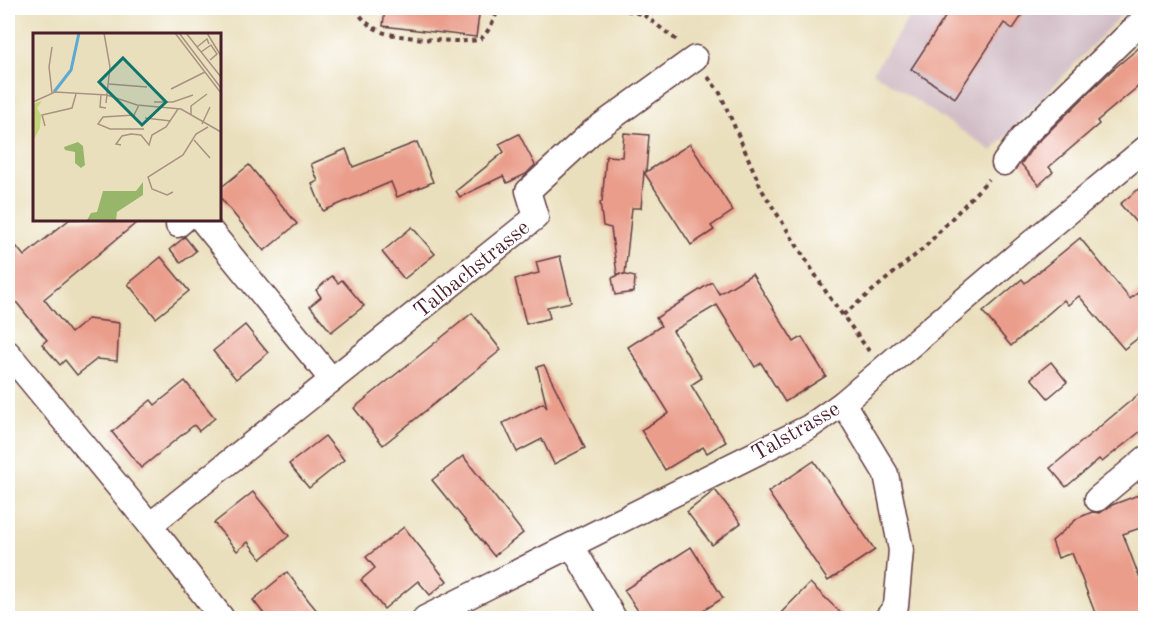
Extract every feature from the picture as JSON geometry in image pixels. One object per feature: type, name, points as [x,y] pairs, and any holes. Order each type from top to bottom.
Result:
[{"type":"street","points":[[1004,163],[1022,138],[1146,17]]},
{"type":"street","name":"Talbachstrasse","points":[[150,525],[536,217],[528,191],[592,132],[695,58]]},
{"type":"street","name":"Talstrasse","points":[[425,618],[809,427],[843,404],[1146,148]]},
{"type":"street","points":[[202,220],[332,380]]},
{"type":"street","points":[[8,353],[150,525],[222,618]]},
{"type":"street","points":[[843,404],[886,474],[901,550],[896,606],[888,618]]},
{"type":"street","points":[[1096,499],[1146,458]]},
{"type":"street","points":[[572,546],[614,618]]},
{"type":"path","points":[[356,8],[362,20],[384,33],[464,43],[480,39],[493,22],[499,8]]},
{"type":"path","points":[[618,8],[644,15],[687,48],[695,58],[720,93],[762,190],[843,315],[882,369]]},
{"type":"path","points":[[843,315],[924,248],[1004,163]]},
{"type":"shaded area","points":[[915,8],[1128,8],[992,151],[873,72]]},
{"type":"building","points":[[385,8],[480,8],[476,37],[383,26]]},
{"type":"building","points":[[951,8],[1027,8],[1013,29],[1004,23],[955,98],[911,69]]},
{"type":"building","points":[[1146,42],[1146,80],[1097,121],[1099,124],[1049,167],[1053,172],[1039,185],[1021,164],[1033,147],[1111,71]]},
{"type":"building","points":[[624,133],[649,135],[646,172],[690,144],[733,211],[711,226],[714,230],[691,245],[644,172],[641,208],[632,208],[625,274],[622,274],[635,277],[634,292],[615,295],[612,278],[621,274],[617,274],[611,228],[603,226],[600,202],[602,202],[606,156],[622,157]]},
{"type":"building","points":[[519,134],[535,165],[526,174],[507,183],[503,176],[460,197],[456,191],[504,152],[499,144]]},
{"type":"building","points":[[417,142],[433,182],[397,197],[391,182],[323,211],[312,184],[318,181],[311,164],[346,149],[353,167]]},
{"type":"building","points":[[249,165],[297,224],[264,251],[220,197],[220,188]]},
{"type":"building","points":[[1146,183],[1146,234],[1120,204]]},
{"type":"building","points":[[69,220],[140,220],[44,299],[71,333],[88,319],[119,323],[117,361],[97,359],[77,375],[65,360],[60,365],[42,344],[47,340],[8,292],[8,236],[24,256]]},
{"type":"building","points":[[412,227],[435,254],[404,279],[382,252]]},
{"type":"building","points":[[185,237],[196,251],[181,263],[170,249]]},
{"type":"building","points":[[1080,238],[1130,299],[1146,286],[1146,332],[1124,349],[1079,296],[1068,305],[1064,300],[1011,346],[983,312],[1022,279],[1025,283]]},
{"type":"building","points":[[560,256],[571,302],[547,307],[550,318],[526,324],[515,279],[539,273],[536,262]]},
{"type":"building","points":[[161,257],[189,291],[156,318],[128,284]]},
{"type":"building","points":[[752,274],[794,342],[802,337],[826,376],[785,402],[761,363],[755,367],[717,305],[673,331],[702,378],[691,385],[726,442],[707,453],[703,447],[665,470],[641,430],[669,413],[628,347],[661,326],[656,318],[712,282],[719,294]]},
{"type":"building","points":[[332,276],[338,283],[342,280],[364,306],[331,332],[310,306],[321,297],[316,290]]},
{"type":"building","points":[[472,313],[501,350],[383,445],[354,408]]},
{"type":"building","points":[[245,325],[268,353],[236,379],[213,351]]},
{"type":"building","points":[[1051,362],[1067,382],[1048,398],[1031,378]]},
{"type":"building","points":[[544,365],[585,448],[554,464],[542,439],[517,452],[503,423],[543,403],[547,408],[537,367]]},
{"type":"building","points":[[185,381],[215,418],[199,431],[194,425],[141,468],[112,432],[151,400],[155,405]]},
{"type":"building","points":[[1146,388],[1146,427],[1102,462],[1099,459],[1066,487],[1050,468]]},
{"type":"building","points":[[325,436],[344,460],[309,488],[289,464]]},
{"type":"building","points":[[463,456],[523,533],[494,556],[432,480]]},
{"type":"building","points":[[814,461],[875,550],[828,581],[768,492]]},
{"type":"building","points":[[715,490],[741,523],[712,545],[687,512]]},
{"type":"building","points":[[253,492],[289,536],[261,559],[248,542],[237,551],[214,523]]},
{"type":"building","points":[[1146,492],[1146,526],[1123,534],[1146,595],[1146,618],[1097,618],[1072,553],[1058,558],[1052,541],[1078,518],[1092,512],[1100,513],[1112,505]]},
{"type":"building","points":[[404,527],[447,581],[430,595],[418,581],[384,609],[361,580],[375,568],[366,557]]},
{"type":"building","points":[[691,547],[723,598],[692,618],[643,618],[624,590]]},
{"type":"building","points":[[287,572],[323,618],[267,618],[253,600]]},
{"type":"building","points":[[810,583],[846,618],[776,618]]}]
